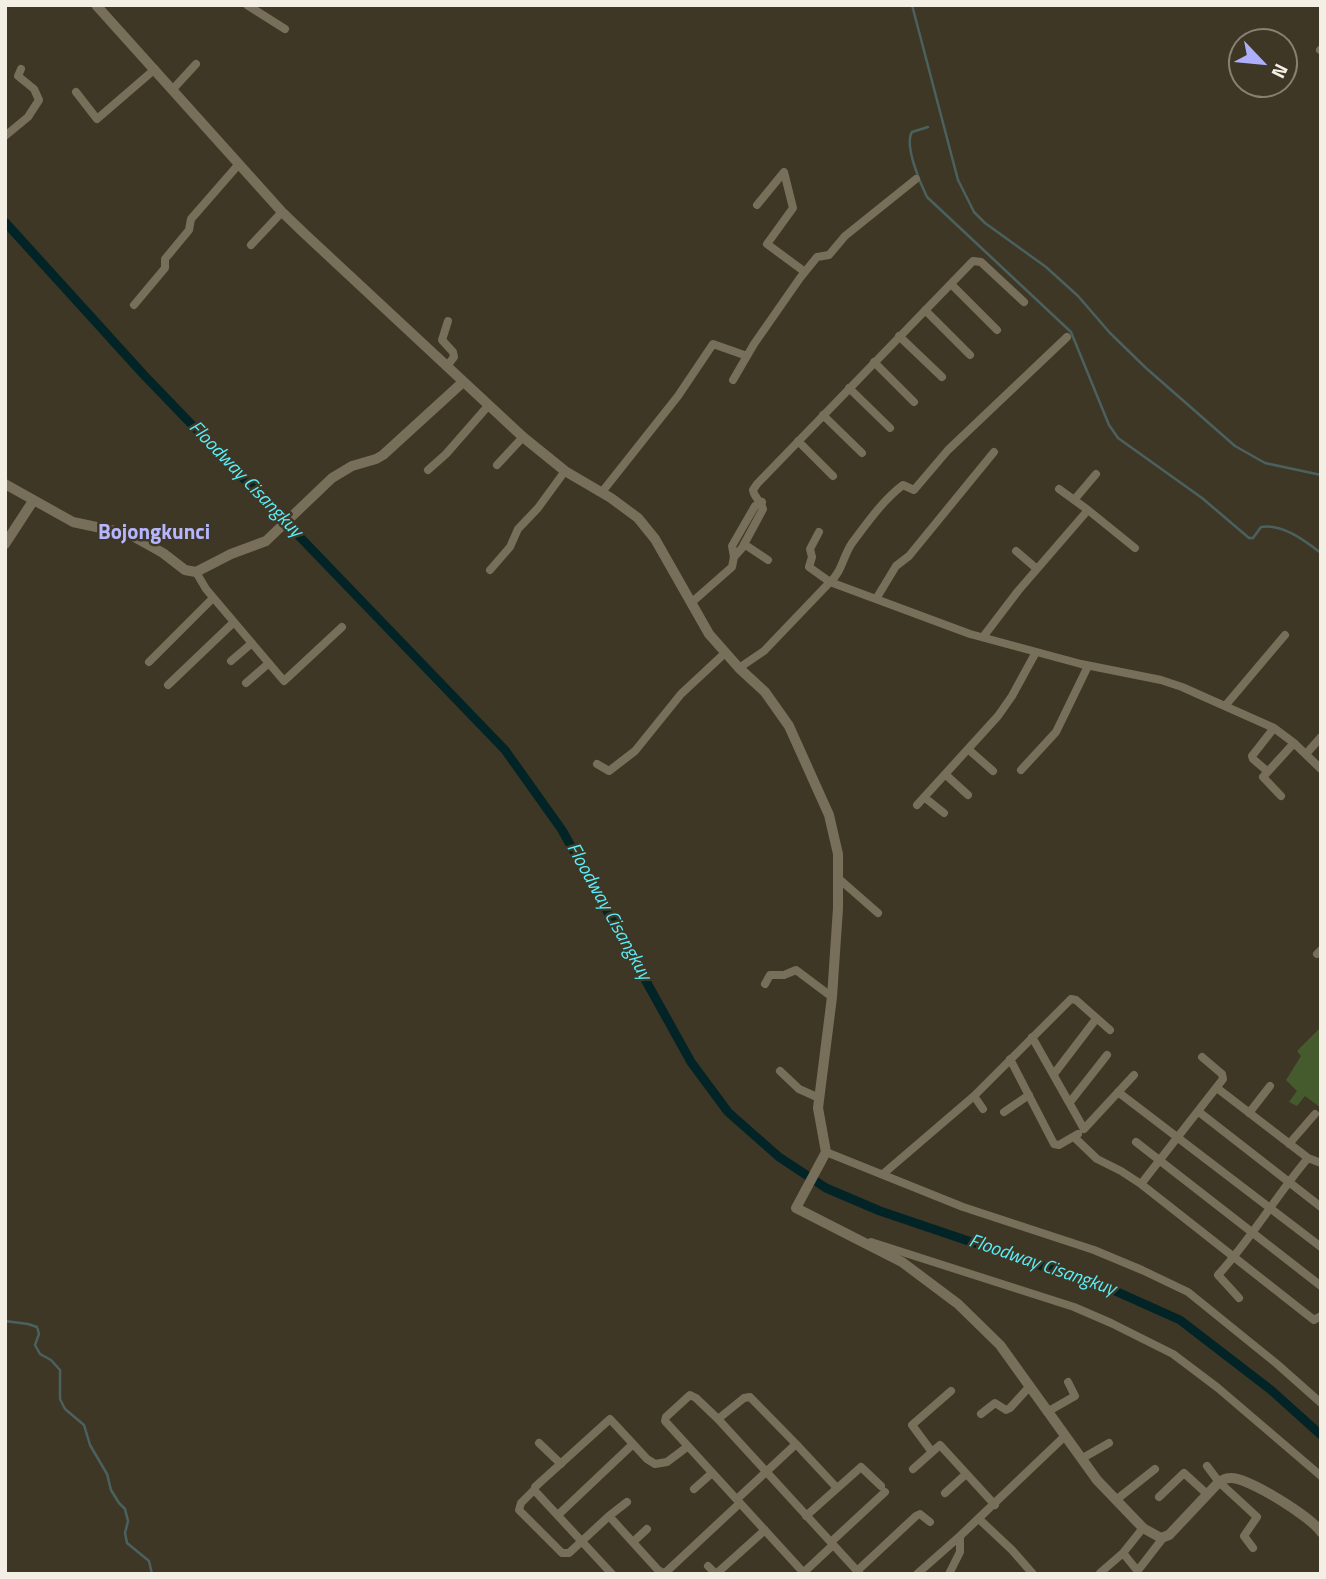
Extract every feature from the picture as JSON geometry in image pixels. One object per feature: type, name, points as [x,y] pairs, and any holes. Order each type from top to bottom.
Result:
[{"type":"street","points":[[96,5],[282,212],[523,437],[565,471],[638,517],[649,531],[709,634],[765,692],[789,726],[835,832],[838,854],[832,996],[819,1098],[825,1155],[796,1208],[902,1262],[958,1304],[1000,1345],[1081,1459],[1116,1500],[1143,1528],[1157,1538],[1163,1538]]},
{"type":"street","points":[[247,5],[285,29]]},
{"type":"street","points":[[173,89],[196,64]]},
{"type":"street","points":[[5,136],[28,117],[39,100],[34,89],[18,76],[21,69]]},
{"type":"street","points":[[76,92],[97,119],[155,69]]},
{"type":"street","points":[[134,305],[165,268],[165,259],[189,230],[191,219],[239,164]]},
{"type":"street","points":[[757,205],[784,172],[793,208],[767,244],[805,272]]},
{"type":"street","points":[[733,380],[817,257],[829,255],[842,237],[916,180]]},
{"type":"street","points":[[251,246],[282,212]]},
{"type":"street","points":[[734,557],[762,511],[762,502],[753,490],[973,261],[978,260],[1024,302]]},
{"type":"street","points":[[951,284],[997,330]]},
{"type":"street","points":[[925,310],[970,355]]},
{"type":"street","points":[[447,366],[454,357],[442,340],[448,321]]},
{"type":"street","points":[[899,336],[942,377]]},
{"type":"street","points":[[739,668],[764,651],[835,577],[850,547],[868,521],[894,492],[903,485],[914,490],[948,450],[1068,337]]},
{"type":"street","points":[[602,492],[678,396],[713,344],[747,356]]},
{"type":"street","points":[[874,362],[914,402]]},
{"type":"street","points":[[5,484],[80,525],[129,534],[185,570],[196,572],[266,541],[332,478],[383,455],[463,382]]},
{"type":"street","points":[[849,388],[890,428]]},
{"type":"street","points":[[428,470],[446,454],[488,406]]},
{"type":"street","points":[[823,415],[862,453]]},
{"type":"street","points":[[497,465],[523,437]]},
{"type":"street","points":[[798,441],[833,476]]},
{"type":"street","points":[[876,600],[896,566],[909,556],[994,452]]},
{"type":"street","points":[[490,570],[510,547],[518,529],[538,508],[565,471]]},
{"type":"street","points":[[1074,500],[1096,474]]},
{"type":"street","points":[[1059,489],[1135,548]]},
{"type":"street","points":[[5,544],[33,500]]},
{"type":"street","points":[[691,603],[732,567],[732,546],[755,506],[762,502]]},
{"type":"street","points":[[983,637],[1088,510]]},
{"type":"street","points":[[820,532],[810,550],[812,557],[809,567],[830,582],[933,622],[983,637],[1088,666],[1161,680],[1274,728],[1321,769]]},
{"type":"street","points":[[744,544],[768,560]]},
{"type":"street","points":[[1016,551],[1037,569]]},
{"type":"street","points":[[196,572],[213,598],[284,681],[342,627]]},
{"type":"street","points":[[149,662],[213,598]]},
{"type":"street","points":[[168,685],[234,622]]},
{"type":"street","points":[[1225,706],[1285,635]]},
{"type":"street","points":[[231,661],[252,643]]},
{"type":"street","points":[[917,805],[998,716],[1036,652]]},
{"type":"street","points":[[597,764],[609,771],[635,751],[681,694],[725,653]]},
{"type":"street","points":[[246,683],[269,663]]},
{"type":"street","points":[[1021,770],[1056,732],[1088,666]]},
{"type":"street","points":[[1267,771],[1255,762],[1252,756],[1274,728]]},
{"type":"street","points":[[1306,754],[1321,737]]},
{"type":"street","points":[[1281,796],[1263,780],[1263,775],[1294,743]]},
{"type":"street","points":[[968,749],[993,772]]},
{"type":"street","points":[[945,774],[968,795]]},
{"type":"street","points":[[924,797],[944,813]]},
{"type":"street","points":[[838,878],[878,913]]},
{"type":"street","points":[[765,984],[770,975],[784,975],[796,970],[832,996]]},
{"type":"street","points":[[883,1174],[974,1096],[1071,999],[1076,1000],[1111,1030]]},
{"type":"street","points":[[1054,1074],[1097,1019]]},
{"type":"street","points":[[1032,1037],[1084,1129]]},
{"type":"street","points":[[1070,1102],[1107,1055]]},
{"type":"street","points":[[1141,1184],[1199,1112],[1223,1076],[1202,1057]]},
{"type":"street","points":[[1010,1059],[1054,1144],[1059,1145],[1084,1129],[1134,1075]]},
{"type":"street","points":[[780,1071],[799,1089],[819,1098]]},
{"type":"street","points":[[1249,1113],[1270,1086]]},
{"type":"street","points":[[1217,1088],[1308,1158],[1321,1163]]},
{"type":"street","points":[[1118,1092],[1321,1247]]},
{"type":"street","points":[[1004,1112],[1029,1095]]},
{"type":"street","points":[[974,1096],[983,1109]]},
{"type":"street","points":[[1199,1112],[1321,1207]]},
{"type":"street","points":[[1289,1144],[1315,1114]]},
{"type":"street","points":[[1074,1137],[1097,1159],[1126,1173],[1141,1184],[1314,1320],[1321,1316]]},
{"type":"street","points":[[1136,1142],[1321,1286]]},
{"type":"street","points":[[825,1155],[883,1174],[963,1207],[1094,1250],[1142,1269],[1188,1292],[1321,1403]]},
{"type":"street","points":[[1239,1298],[1217,1276],[1253,1234],[1288,1182],[1308,1158]]},
{"type":"street","points":[[861,1239],[1074,1307],[1111,1322],[1182,1361],[1218,1388],[1321,1476]]},
{"type":"street","points":[[1047,1412],[1075,1396],[1068,1382]]},
{"type":"street","points":[[981,1413],[995,1403],[1006,1410],[1010,1408],[1030,1386]]},
{"type":"street","points":[[932,1452],[912,1425],[951,1391]]},
{"type":"street","points":[[806,1516],[861,1468],[883,1489],[832,1544],[803,1573],[687,1447],[665,1419],[689,1395],[696,1398],[767,1471],[806,1516],[832,1544],[859,1573],[916,1516],[920,1514],[930,1522]]},
{"type":"street","points":[[718,1419],[744,1398],[750,1397],[837,1488]]},
{"type":"street","points":[[627,1502],[569,1553],[564,1554],[520,1512],[521,1503],[610,1419],[655,1464],[667,1462],[687,1447]]},
{"type":"street","points":[[917,1574],[995,1505],[1065,1436]]},
{"type":"street","points":[[539,1443],[561,1464]]},
{"type":"street","points":[[1081,1459],[1109,1443]]},
{"type":"street","points":[[558,1516],[633,1444]]},
{"type":"street","points":[[609,1517],[661,1573],[796,1444]]},
{"type":"street","points":[[913,1469],[941,1446],[995,1505]]},
{"type":"street","points":[[1207,1466],[1219,1482],[1257,1517],[1244,1536],[1254,1548]]},
{"type":"street","points":[[1116,1500],[1155,1469]]},
{"type":"street","points":[[694,1489],[712,1473]]},
{"type":"street","points":[[1159,1497],[1184,1473],[1207,1494]]},
{"type":"street","points":[[945,1493],[966,1474]]},
{"type":"street","points":[[1123,1553],[1136,1569],[1139,1569],[1163,1538],[1169,1535],[1219,1482],[1230,1478],[1244,1482],[1300,1512],[1321,1532]]},
{"type":"street","points":[[535,1489],[612,1574]]},
{"type":"street","points":[[979,1519],[1012,1550],[1032,1574]]},
{"type":"street","points":[[1100,1573],[1123,1553],[1143,1528]]},
{"type":"street","points":[[633,1542],[647,1529]]},
{"type":"street","points":[[708,1566],[716,1574],[765,1530]]},
{"type":"street","points":[[949,1574],[960,1552],[960,1536]]},
{"type":"green space","points":[[1321,1027],[1321,1108],[1305,1096],[1297,1106],[1289,1102],[1297,1091],[1286,1080],[1301,1056],[1297,1051]]},
{"type":"waterway","points":[[912,5],[958,180],[974,212],[1046,267],[1078,296],[1110,333],[1146,368],[1235,446],[1265,463],[1321,475]]},
{"type":"waterway","points":[[928,127],[912,132],[910,138],[914,164],[927,197],[1071,332],[1109,425],[1118,438],[1202,498],[1249,538],[1253,538],[1261,527],[1269,526],[1293,534],[1321,553]]},
{"type":"waterway","name":"Floodway Cisangkuy","points":[[5,222],[143,374],[505,750],[562,830],[691,1062],[728,1112],[779,1157],[826,1188],[880,1211],[1113,1290],[1180,1320],[1271,1390],[1321,1435]]},
{"type":"waterway","points":[[5,1321],[37,1327],[39,1334],[35,1345],[40,1354],[51,1360],[60,1370],[60,1399],[65,1409],[84,1425],[90,1445],[107,1474],[111,1490],[125,1509],[128,1521],[125,1533],[127,1543],[149,1561],[152,1574]]},
{"type":"district","name":"Bojongkunci","points":[[154,534]]}]
